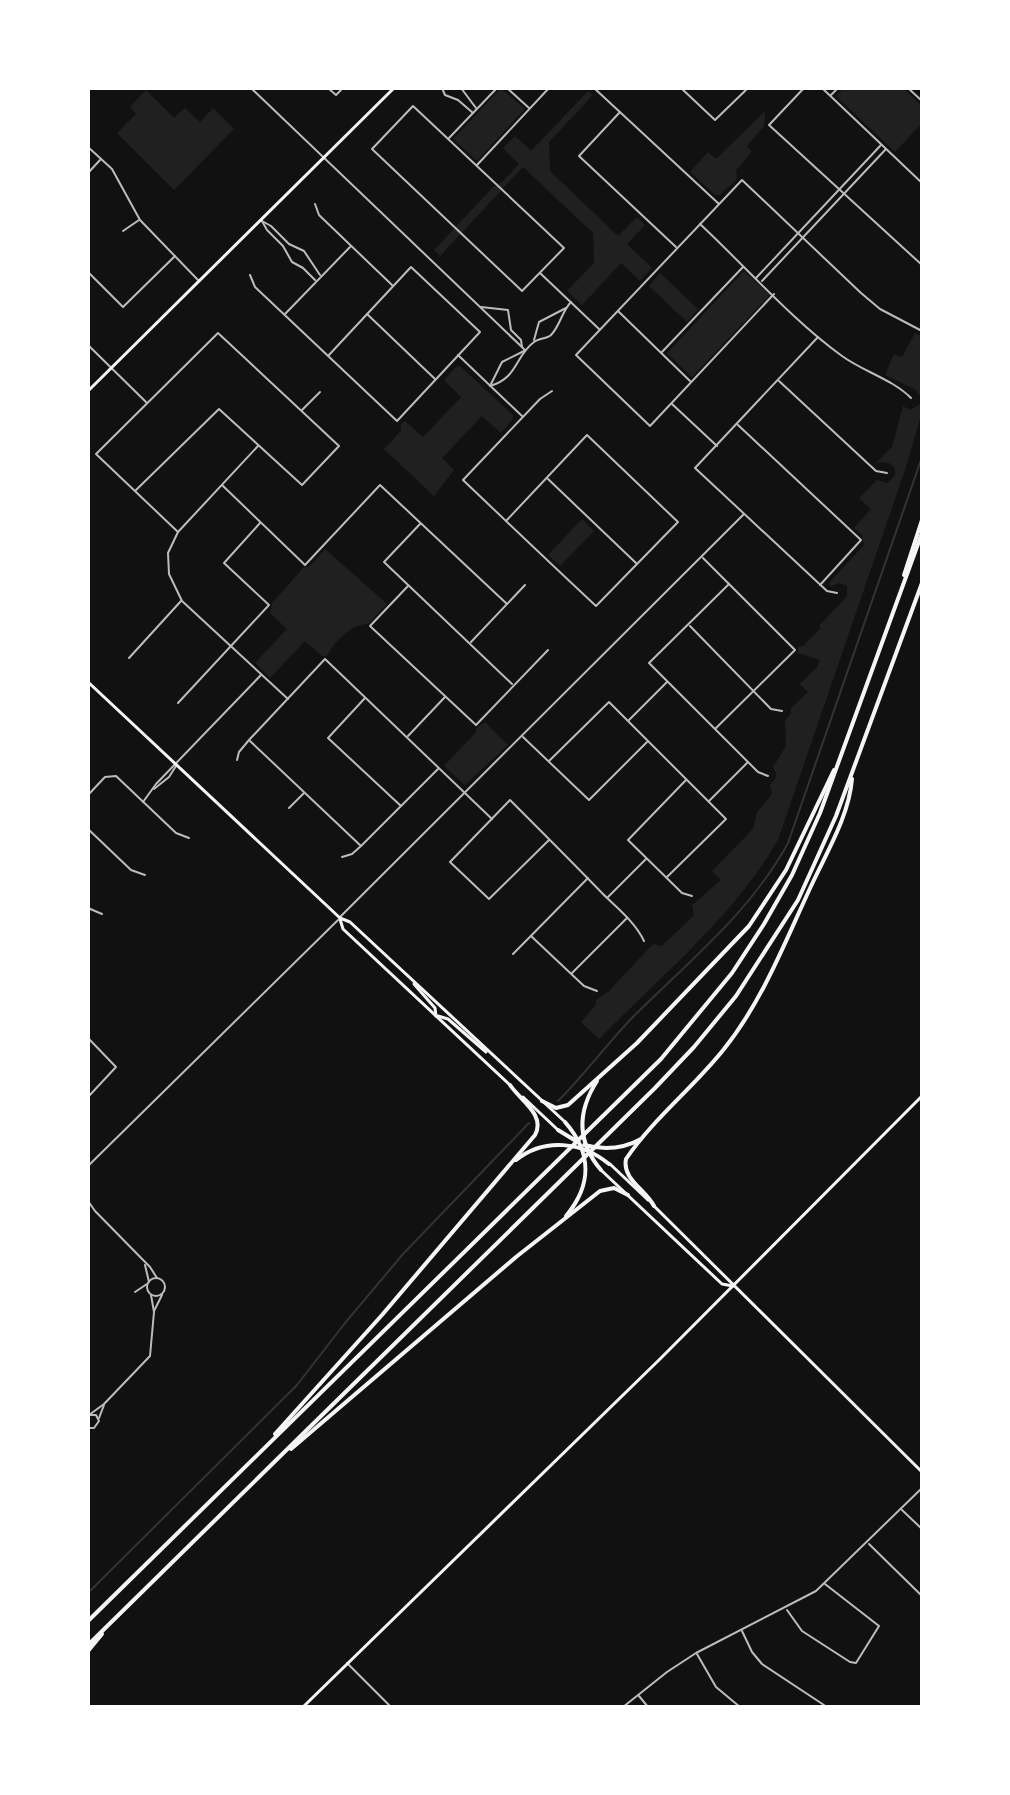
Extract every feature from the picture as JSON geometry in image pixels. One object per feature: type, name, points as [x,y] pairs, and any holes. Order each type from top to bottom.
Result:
[{"type":"highway","points":[[900,593],[922,520]]},
{"type":"highway","points":[[88,1620],[685,1033],[749,948],[796,867],[820,813],[922,533]]},
{"type":"highway","points":[[88,1645],[681,1062],[746,982],[798,900],[836,816],[922,583]]},
{"type":"highway","points":[[915,602],[922,590]]},
{"type":"highway","points":[[542,1101],[553,1108],[564,1108],[598,1079],[715,964],[759,913],[793,858],[839,761]]},
{"type":"highway","points":[[654,1206],[625,1169],[628,1155],[727,1046],[764,989],[841,821],[851,792],[853,771]]},
{"type":"highway","points":[[565,1218],[583,1188],[583,1109],[598,1079]]},
{"type":"highway","points":[[262,1450],[509,1167],[539,1126],[536,1115],[510,1085]]},
{"type":"highway","points":[[565,1122],[601,1170]]},
{"type":"highway","points":[[558,1130],[609,1164]]},
{"type":"highway","points":[[509,1167],[533,1149],[552,1145],[606,1148],[628,1145],[647,1135]]},
{"type":"highway","points":[[274,1462],[504,1267],[603,1189],[617,1189],[628,1195]]},
{"type":"highway","points":[[88,1651],[118,1616]]},
{"type":"main road","points":[[88,391],[394,88]]},
{"type":"main road","points":[[88,682],[340,918],[350,922],[565,1122]]},
{"type":"main road","points":[[340,918],[343,929],[558,1130]]},
{"type":"main road","points":[[412,980],[435,1008],[436,1016]]},
{"type":"main road","points":[[436,1016],[448,1019],[476,1046],[492,1056]]},
{"type":"main road","points":[[303,1707],[733,1286],[922,1096]]},
{"type":"main road","points":[[609,1164],[728,1276],[733,1286],[922,1472]]},
{"type":"main road","points":[[601,1170],[722,1284],[733,1286]]},
{"type":"street","points":[[251,88],[524,349]]},
{"type":"street","points":[[328,88],[336,95],[343,88]]},
{"type":"street","points":[[442,88],[445,95],[455,98],[473,113]]},
{"type":"street","points":[[448,139],[497,88]]},
{"type":"street","points":[[507,88],[529,109]]},
{"type":"street","points":[[476,165],[549,88]]},
{"type":"street","points":[[594,88],[719,204]]},
{"type":"street","points":[[601,94],[607,88]]},
{"type":"street","points":[[681,88],[715,120],[748,88]]},
{"type":"street","points":[[804,88],[769,125],[922,265]]},
{"type":"street","points":[[822,88],[922,183]]},
{"type":"street","points":[[830,95],[838,88]]},
{"type":"street","points":[[908,88],[922,101]]},
{"type":"street","points":[[455,98],[461,89],[477,109]]},
{"type":"street","points":[[413,106],[448,139],[564,248],[522,291],[372,149],[413,106]]},
{"type":"street","points":[[620,112],[579,156],[677,248]]},
{"type":"street","points":[[756,278],[881,145]]},
{"type":"street","points":[[88,147],[120,182],[140,220],[199,281]]},
{"type":"street","points":[[761,282],[886,149]]},
{"type":"street","points":[[88,173],[101,159]]},
{"type":"street","points":[[774,294],[650,426],[576,355],[742,180],[880,309],[922,331]]},
{"type":"street","points":[[315,204],[319,215],[393,286]]},
{"type":"street","points":[[123,231],[140,220]]},
{"type":"street","points":[[261,220],[289,244],[304,251],[322,276]]},
{"type":"street","points":[[261,220],[292,262],[317,281]]},
{"type":"street","points":[[700,224],[818,337],[862,370],[900,387],[911,398]]},
{"type":"street","points":[[284,315],[351,246]]},
{"type":"street","points":[[88,272],[123,307],[175,256]]},
{"type":"street","points":[[303,268],[309,262]]},
{"type":"street","points":[[661,353],[744,266]]},
{"type":"street","points":[[250,275],[255,287],[284,315],[397,421],[480,332],[411,267],[328,356]]},
{"type":"street","points":[[540,273],[600,330]]},
{"type":"street","points":[[490,386],[502,362],[552,334],[571,302]]},
{"type":"street","points":[[480,307],[506,308],[511,330],[521,340],[524,349],[514,372],[490,386]]},
{"type":"street","points":[[535,341],[539,322],[566,308]]},
{"type":"street","points":[[618,311],[691,382]]},
{"type":"street","points":[[367,314],[436,379]]},
{"type":"street","points":[[499,325],[510,320]]},
{"type":"street","points":[[135,491],[219,409],[302,485],[339,446],[218,333],[96,454],[178,532]]},
{"type":"street","points":[[818,337],[695,468],[820,585],[827,591],[837,593]]},
{"type":"street","points":[[88,345],[146,402]]},
{"type":"street","points":[[458,355],[523,417]]},
{"type":"street","points":[[778,380],[876,471],[887,473]]},
{"type":"street","points":[[506,521],[587,435],[678,522],[596,606],[506,521],[463,480],[540,399],[552,391]]},
{"type":"street","points":[[301,411],[320,392]]},
{"type":"street","points":[[672,403],[717,446]]},
{"type":"street","points":[[737,424],[861,540],[820,585]]},
{"type":"street","points":[[259,446],[178,532],[168,553],[169,574],[182,601],[288,699]]},
{"type":"street","points":[[547,478],[637,564]]},
{"type":"street","points":[[222,485],[305,565],[380,485],[507,604]]},
{"type":"street","points":[[88,1166],[744,514]]},
{"type":"street","points":[[178,703],[269,605],[224,563],[261,522]]},
{"type":"street","points":[[421,523],[384,562],[514,685]]},
{"type":"street","points":[[702,557],[795,650],[715,729]]},
{"type":"street","points":[[729,584],[649,663],[758,772],[768,776]]},
{"type":"street","points":[[470,644],[525,585]]},
{"type":"street","points":[[408,586],[370,626],[476,725],[548,650]]},
{"type":"street","points":[[129,658],[182,601]]},
{"type":"street","points":[[688,625],[771,709],[782,711]]},
{"type":"street","points":[[237,760],[239,752],[249,740],[325,659],[492,819]]},
{"type":"street","points":[[143,802],[156,784],[262,674]]},
{"type":"street","points":[[628,721],[667,682]]},
{"type":"street","points":[[407,737],[446,696]]},
{"type":"street","points":[[366,698],[328,738],[401,806]]},
{"type":"street","points":[[549,761],[609,702],[726,819],[667,877]]},
{"type":"street","points":[[523,736],[589,800],[648,741]]},
{"type":"street","points":[[249,740],[361,846]]},
{"type":"street","points":[[709,802],[748,762]]},
{"type":"street","points":[[342,857],[352,854],[361,846],[439,768]]},
{"type":"street","points":[[88,795],[111,775],[116,776],[176,833],[189,838]]},
{"type":"street","points":[[687,780],[628,840],[682,893],[692,896]]},
{"type":"street","points":[[289,808],[305,792]]},
{"type":"street","points":[[549,840],[489,899],[450,862],[510,800],[627,918],[644,941]]},
{"type":"street","points":[[88,829],[131,870],[145,875]]},
{"type":"street","points":[[607,898],[647,858]]},
{"type":"street","points":[[513,954],[588,878]]},
{"type":"street","points":[[88,908],[102,914]]},
{"type":"street","points":[[571,974],[627,918]]},
{"type":"street","points":[[531,936],[584,986],[597,991]]},
{"type":"street","points":[[88,1038],[116,1067],[88,1097]]},
{"type":"street","points":[[88,1201],[165,1285],[154,1312]]},
{"type":"street","points":[[88,1209],[95,1211]]},
{"type":"street","points":[[98,1419],[89,1415],[104,1404],[150,1356],[154,1312],[146,1264]]},
{"type":"street","points":[[157,1278],[135,1292],[157,1296],[162,1293]]},
{"type":"street","points":[[88,1428],[96,1427],[104,1404]]},
{"type":"street","points":[[623,1707],[696,1653],[787,1608],[825,1584],[922,1488]]},
{"type":"street","points":[[902,1509],[922,1529]]},
{"type":"street","points":[[868,1543],[922,1596]]},
{"type":"street","points":[[787,1608],[802,1631],[856,1663],[879,1626],[825,1584]]},
{"type":"street","points":[[741,1630],[762,1664],[827,1707]]},
{"type":"street","points":[[696,1653],[716,1687],[740,1707]]},
{"type":"street","points":[[347,1663],[391,1707]]},
{"type":"street","points":[[637,1694],[648,1707]]},
{"type":"shaded area","points":[[501,88],[525,109],[477,161],[453,139]]},
{"type":"shaded area","points":[[844,88],[903,88],[922,106],[922,123],[895,152],[836,96]]},
{"type":"shaded area","points":[[146,90],[174,118],[185,108],[200,122],[213,108],[234,129],[174,190],[117,133],[136,114],[130,107]]},
{"type":"shaded area","points":[[588,91],[593,95],[549,142],[550,171],[618,236],[637,217],[645,225],[627,244],[652,268],[640,281],[621,263],[582,305],[567,291],[594,263],[593,233],[523,167],[440,256],[434,250],[519,164],[503,148],[515,136],[531,151]]},
{"type":"shaded area","points":[[765,111],[764,126],[747,146],[752,152],[736,170],[737,179],[720,195],[715,195],[690,172],[708,152],[716,159]]},
{"type":"shaded area","points":[[744,271],[770,295],[692,377],[667,353]]},
{"type":"shaded area","points":[[660,273],[698,309],[687,322],[649,286]]},
{"type":"shaded area","points":[[915,333],[922,336],[922,412],[778,840],[719,920],[599,1039],[581,1022],[596,1005],[596,1000],[608,992],[653,944],[662,946],[694,915],[692,905],[721,880],[712,871],[753,829],[757,812],[772,794],[770,785],[777,776],[773,767],[786,746],[785,720],[791,714],[791,708],[808,692],[800,684],[820,660],[798,653],[798,647],[803,646],[821,628],[819,626],[847,596],[847,586],[839,583],[830,587],[829,583],[864,545],[862,535],[854,528],[871,509],[859,498],[877,480],[887,483],[895,476],[890,464],[875,464],[892,447],[903,406],[910,410],[920,404],[916,390],[885,375],[894,354],[902,357]]},
{"type":"shaded area","points":[[457,366],[513,415],[513,419],[501,433],[482,416],[442,458],[454,470],[434,496],[384,449],[401,431],[401,424],[405,421],[423,437],[461,397],[444,380]]},
{"type":"shaded area","points":[[582,519],[594,531],[560,566],[548,555]]},
{"type":"shaded area","points":[[325,549],[387,604],[368,624],[355,627],[344,635],[327,656],[322,656],[305,641],[270,678],[255,663],[287,629],[270,613],[272,603]]},
{"type":"shaded area","points":[[485,722],[508,745],[465,785],[444,766],[476,732],[476,728]]},
{"type":"waterway","points":[[558,1101],[632,1018],[736,915],[773,868],[788,843],[922,457]]},
{"type":"waterway","points":[[88,1593],[297,1385],[403,1254],[529,1123]]}]
